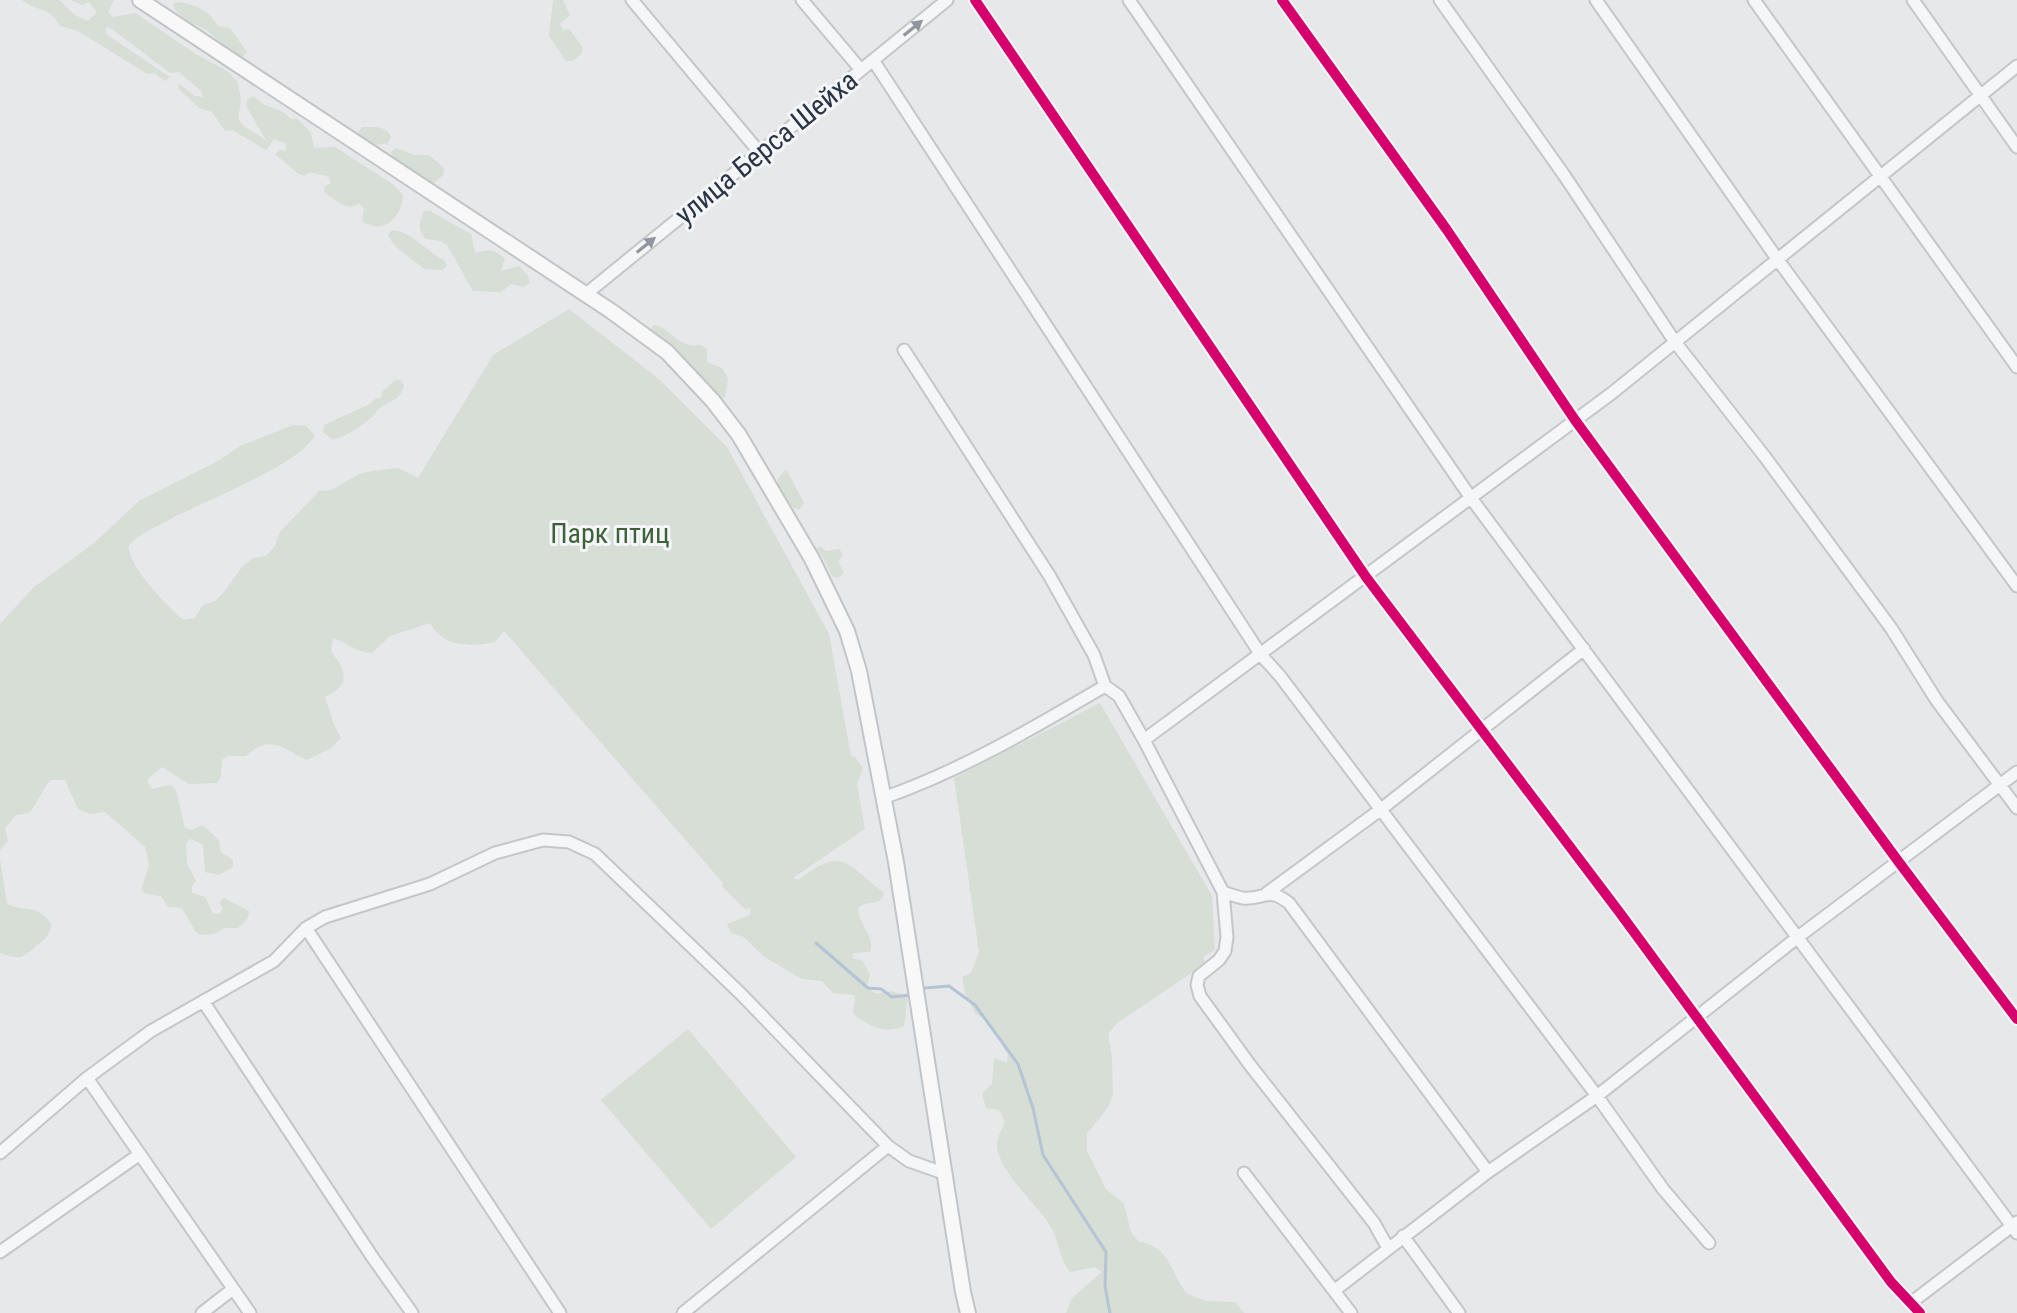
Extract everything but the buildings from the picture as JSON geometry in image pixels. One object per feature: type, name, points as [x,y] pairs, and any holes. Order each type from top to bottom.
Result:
[{"type":"main road","points":[[140,0],[586,294],[667,352],[713,401],[739,435],[812,559],[847,631],[859,671],[922,1020],[968,1313]]},
{"type":"street","points":[[632,0],[760,153]]},
{"type":"street","points":[[802,0],[861,70]]},
{"type":"street","name":"улица Берса Шейха","points":[[586,294],[947,0]]},
{"type":"street","points":[[975,0],[1366,577],[1697,1017],[1891,1282],[1920,1313]]},
{"type":"street","points":[[1129,0],[1471,498],[2015,1227],[1912,1302]]},
{"type":"street","points":[[1282,0],[1447,230],[1575,420],[2017,1019]]},
{"type":"street","points":[[1440,0],[1564,175],[1675,342],[1891,628],[1937,701],[2017,808]]},
{"type":"street","points":[[1596,0],[1778,260],[2017,586]]},
{"type":"street","points":[[1754,0],[2017,367]]},
{"type":"street","points":[[1913,0],[2017,147]]},
{"type":"street","points":[[873,60],[1261,655],[1597,1096],[1663,1189],[1709,1243]]},
{"type":"street","points":[[1144,740],[1575,420],[2017,66]]},
{"type":"street","points":[[904,350],[1049,575],[1094,655],[1105,686],[1119,696],[1223,892],[1227,937],[1225,951],[1199,976],[1197,985],[1200,996],[1374,1223],[1388,1248]]},
{"type":"street","points":[[1267,893],[1380,810],[1584,649]]},
{"type":"street","points":[[883,798],[933,780],[995,751],[1105,686]]},
{"type":"street","points":[[1335,1290],[1488,1172],[1597,1096],[1798,937],[2017,772]]},
{"type":"street","points":[[0,1153],[87,1078],[151,1031],[274,961],[306,928],[325,917],[430,884],[495,853],[543,840],[569,842],[595,854],[741,994],[888,1146],[909,1161],[946,1174]]},
{"type":"street","points":[[1223,892],[1244,898],[1267,893],[1278,895],[1289,903],[1488,1172]]},
{"type":"street","points":[[306,928],[560,1313]]},
{"type":"street","points":[[203,1001],[412,1313]]},
{"type":"street","points":[[87,1078],[250,1313]]},
{"type":"street","points":[[683,1313],[888,1146]]},
{"type":"street","points":[[0,1252],[140,1154]]},
{"type":"street","points":[[1244,1173],[1351,1313]]},
{"type":"street","points":[[1403,1236],[1459,1313]]},
{"type":"street","points":[[202,1313],[233,1289]]},
{"type":"green space","points":[[22,0],[59,0],[75,15],[88,21],[97,12],[89,2],[82,5],[71,0],[114,0],[108,12],[113,17],[135,13],[227,71],[238,82],[241,101],[238,118],[242,125],[266,140],[246,106],[247,100],[253,96],[291,119],[297,118],[311,133],[314,148],[335,147],[394,185],[403,195],[399,210],[384,225],[370,225],[362,221],[364,208],[359,203],[346,206],[325,193],[324,187],[330,184],[329,177],[310,172],[304,176],[275,154],[280,150],[286,151],[286,144],[274,139],[266,150],[232,130],[225,131],[212,112],[199,108],[178,88],[179,84],[195,96],[203,97],[201,91],[179,72],[170,73],[106,27],[106,34],[170,77],[165,81],[154,73],[147,74],[78,31],[60,26],[48,12]]},
{"type":"green space","points":[[553,0],[563,0],[570,15],[560,24],[563,30],[569,29],[582,46],[582,53],[573,61],[566,61],[549,36]]},
{"type":"green space","points":[[179,2],[202,9],[218,26],[230,28],[247,52],[242,57],[236,55],[206,30],[184,19],[173,4]]},
{"type":"green space","points":[[362,127],[383,129],[391,137],[388,143],[371,144],[358,133]]},
{"type":"green space","points":[[396,148],[415,155],[429,155],[444,168],[444,174],[434,183],[426,183],[393,158],[391,152]]},
{"type":"green space","points":[[424,211],[430,211],[471,234],[475,253],[490,251],[505,258],[501,271],[520,266],[530,283],[524,287],[511,284],[501,292],[473,291],[447,245],[426,239],[421,233]]},
{"type":"green space","points":[[393,230],[413,238],[444,260],[447,266],[442,270],[424,269],[393,244],[388,234]]},
{"type":"green space","name":"Парк птиц","points":[[569,309],[660,380],[727,447],[829,634],[851,756],[863,768],[857,784],[865,829],[793,878],[798,880],[826,863],[844,862],[884,893],[879,901],[858,908],[871,946],[870,952],[853,953],[852,958],[863,961],[870,975],[867,985],[875,994],[892,991],[908,997],[904,1026],[890,1030],[865,1022],[853,1014],[855,995],[833,993],[822,981],[802,979],[763,956],[744,937],[731,933],[727,924],[750,915],[751,907],[746,910],[722,886],[723,883],[504,631],[495,642],[467,645],[442,637],[430,623],[390,636],[372,653],[333,638],[331,651],[344,677],[339,687],[325,697],[341,738],[331,748],[307,760],[270,744],[246,756],[227,756],[222,760],[221,777],[217,783],[189,784],[162,767],[147,780],[151,789],[171,785],[176,790],[185,828],[191,830],[202,825],[219,840],[221,852],[233,860],[233,867],[219,875],[205,872],[203,845],[191,839],[186,843],[187,864],[196,881],[192,893],[205,897],[213,914],[220,914],[223,908],[219,903],[224,898],[249,911],[248,918],[238,928],[224,928],[214,934],[200,935],[182,908],[168,907],[161,896],[141,890],[149,865],[145,847],[105,812],[90,814],[78,809],[65,780],[51,780],[29,813],[16,815],[5,828],[8,841],[0,850],[0,624],[34,587],[93,544],[139,501],[218,461],[240,446],[293,425],[306,426],[315,436],[287,460],[245,484],[180,514],[135,539],[128,547],[136,566],[159,596],[183,620],[195,618],[202,606],[215,601],[224,592],[242,567],[253,558],[266,556],[275,546],[279,533],[319,491],[331,490],[359,474],[372,471],[398,468],[418,478],[493,355]]},
{"type":"green space","points":[[654,325],[681,342],[707,349],[707,362],[722,368],[728,378],[725,397],[715,398],[684,358],[649,331]]},
{"type":"green space","points":[[395,380],[401,380],[404,386],[400,395],[363,424],[333,440],[323,432],[324,425],[381,398],[382,392]]},
{"type":"green space","points":[[786,469],[804,503],[800,509],[793,508],[778,486],[778,479]]},
{"type":"green space","points":[[821,547],[826,551],[839,549],[843,554],[838,562],[844,573],[838,578],[832,576],[815,548]]},
{"type":"green space","points":[[1100,703],[1212,896],[1215,950],[1203,957],[1206,963],[1117,1023],[1108,1034],[1113,1095],[1108,1107],[1087,1134],[1087,1151],[1106,1189],[1124,1204],[1131,1232],[1139,1242],[1149,1244],[1163,1254],[1187,1294],[1206,1301],[1235,1302],[1244,1313],[1066,1313],[1072,1298],[1102,1272],[1095,1267],[1070,1272],[1047,1221],[1002,1163],[997,1144],[1005,1122],[999,1110],[986,1108],[982,1094],[992,1084],[994,1058],[1007,1063],[1008,1055],[989,1023],[975,1013],[965,993],[962,977],[971,973],[979,952],[954,778]]},
{"type":"green space","points":[[0,859],[7,904],[37,911],[52,925],[44,939],[20,957],[0,953]]},
{"type":"green space","points":[[688,1029],[796,1157],[711,1229],[601,1100]]},
{"type":"waterway","points":[[816,943],[868,988],[881,989],[892,997],[910,995]]},
{"type":"waterway","points":[[925,988],[949,986],[975,1005],[1018,1064],[1033,1108],[1043,1155],[1106,1252],[1105,1286],[1110,1313]]},
{"type":"cycle path","points":[[975,0],[1366,577],[1620,913],[1891,1282],[1920,1313]]},
{"type":"cycle path","points":[[1282,0],[1447,230],[1575,420],[2017,1019]]}]
